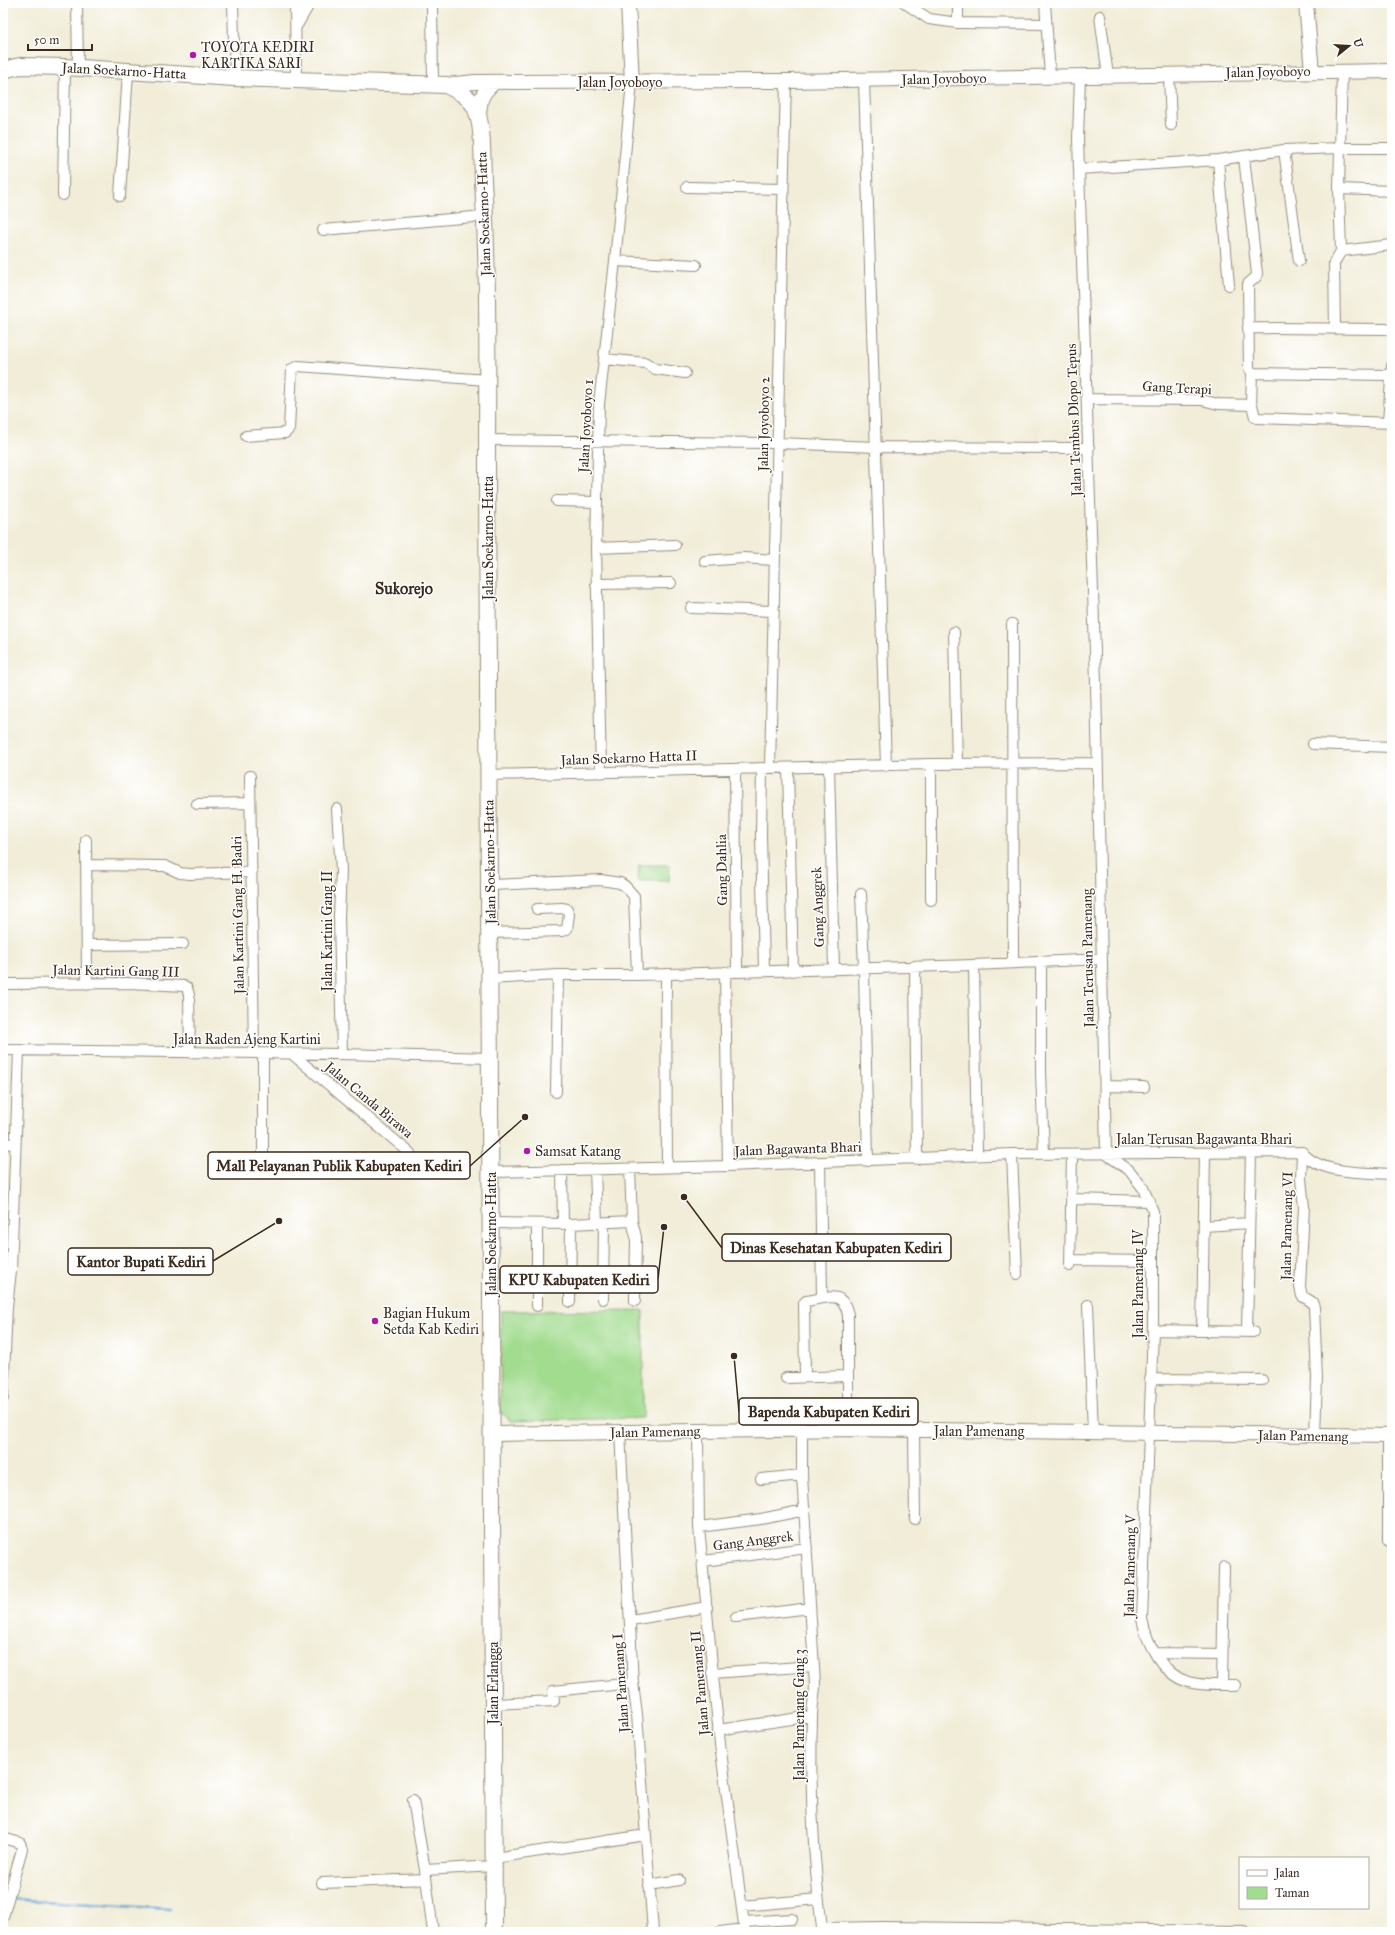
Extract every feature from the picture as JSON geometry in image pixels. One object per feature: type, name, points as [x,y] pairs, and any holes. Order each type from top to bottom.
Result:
[{"type":"main road","points":[[628,3],[632,82]]},
{"type":"main road","points":[[1306,3],[1312,72]]},
{"type":"main road","points":[[3,60],[20,66]]},
{"type":"main road","name":"Jalan Soekarno-Hatta","points":[[20,66],[235,78],[440,84],[462,93],[472,101],[479,118],[485,216],[487,380],[488,775],[491,885],[490,979],[493,1434]]},
{"type":"main road","points":[[3,70],[20,66]]},
{"type":"main road","name":"Jalan Joyoboyo","points":[[440,84],[496,82],[864,80],[1392,71]]},
{"type":"main road","points":[[479,118],[482,96],[486,90],[496,82]]},
{"type":"main road","name":"Jalan Pamenang","points":[[493,1434],[848,1429],[1390,1436]]},
{"type":"main road","name":"Jalan Erlangga","points":[[493,1434],[494,1932]]},
{"type":"street","points":[[63,195],[77,3]]},
{"type":"street","points":[[233,3],[235,78]]},
{"type":"street","points":[[295,3],[296,80]]},
{"type":"street","points":[[296,28],[310,3]]},
{"type":"street","points":[[432,3],[440,84]]},
{"type":"street","points":[[905,3],[929,18],[958,23],[1046,24]]},
{"type":"street","points":[[958,3],[958,23]]},
{"type":"street","points":[[1045,3],[1050,76]]},
{"type":"street","points":[[1100,16],[1108,76]]},
{"type":"street","points":[[1335,328],[1334,262],[1341,251],[1339,189],[1342,71]]},
{"type":"street","points":[[120,196],[128,72]]},
{"type":"street","points":[[1169,74],[1171,125]]},
{"type":"street","name":"Jalan Tembus Dlopo Tepus","points":[[1080,77],[1079,169],[1088,399],[1097,762]]},
{"type":"street","points":[[864,80],[886,766]]},
{"type":"street","name":"Jalan Joyoboyo 2","points":[[764,972],[761,834],[774,610],[786,81]]},
{"type":"street","name":"Jalan Joyoboyo 1","points":[[601,773],[596,584],[596,502],[599,404],[615,261],[632,82]]},
{"type":"street","points":[[1079,169],[1218,160],[1284,150],[1392,148]]},
{"type":"street","points":[[1284,150],[1299,261]]},
{"type":"street","points":[[1244,157],[1257,274],[1256,277],[1248,284],[1249,368],[1252,373],[1251,405],[1254,408],[1255,417],[1390,423],[1392,370],[1252,373]]},
{"type":"street","points":[[1218,160],[1229,285]]},
{"type":"street","points":[[687,186],[783,189]]},
{"type":"street","points":[[1339,189],[1392,191]]},
{"type":"street","points":[[323,230],[485,216]]},
{"type":"street","points":[[1341,251],[1392,246]]},
{"type":"street","points":[[615,261],[696,265]]},
{"type":"street","points":[[1248,328],[1386,329],[1392,332]]},
{"type":"street","points":[[604,359],[646,363],[655,369],[685,373]]},
{"type":"street","points":[[246,436],[285,432],[289,429],[292,370],[298,366],[487,380]]},
{"type":"street","name":"Gang Terapi","points":[[1088,399],[1202,400],[1218,404],[1251,405]]},
{"type":"street","points":[[487,440],[777,443],[876,447],[1089,448]]},
{"type":"street","points":[[557,501],[596,502]]},
{"type":"street","points":[[596,548],[675,545]]},
{"type":"street","points":[[705,561],[743,558],[775,560]]},
{"type":"street","points":[[596,584],[671,583]]},
{"type":"street","points":[[691,608],[774,610]]},
{"type":"street","points":[[1012,624],[1013,963]]},
{"type":"street","points":[[954,632],[957,764]]},
{"type":"street","points":[[1313,744],[1392,747]]},
{"type":"street","name":"Jalan Soekarno Hatta II","points":[[488,775],[931,764],[1097,762]]},
{"type":"street","name":"Jalan Terusan Pamenang","points":[[1097,762],[1106,1154]]},
{"type":"street","points":[[931,764],[931,900]]},
{"type":"street","name":"Gang Anggrek","points":[[829,767],[829,844],[834,969]]},
{"type":"street","points":[[788,768],[793,971]]},
{"type":"street","name":"Gang Dahlia","points":[[735,769],[738,971]]},
{"type":"street","name":"Jalan Kartini Gang H. Badri","points":[[250,776],[258,1054],[263,1163]]},
{"type":"street","points":[[197,804],[250,803]]},
{"type":"street","name":"Jalan Kartini Gang II","points":[[337,809],[341,871],[339,916],[342,1054]]},
{"type":"street","points":[[86,840],[87,984]]},
{"type":"street","points":[[87,865],[165,866],[180,873],[190,874],[252,872]]},
{"type":"street","points":[[491,885],[601,880],[620,883],[625,886],[631,890],[634,896],[637,975]]},
{"type":"street","points":[[861,894],[868,1161]]},
{"type":"street","points":[[491,933],[567,929],[569,914],[567,909],[537,909]]},
{"type":"street","points":[[87,945],[183,944]]},
{"type":"street","points":[[490,979],[558,975],[637,975],[738,971],[764,972],[1102,959]]},
{"type":"street","points":[[1041,962],[1041,1072],[1044,1154]]},
{"type":"street","points":[[974,965],[977,1155]]},
{"type":"street","points":[[915,966],[917,1159]]},
{"type":"street","points":[[725,972],[728,1166]]},
{"type":"street","points":[[666,974],[667,1167]]},
{"type":"street","points":[[556,1092],[558,975]]},
{"type":"street","name":"Jalan Kartini Gang III","points":[[3,984],[130,983],[184,986],[187,988],[190,1053]]},
{"type":"street","name":"Jalan Raden Ajeng Kartini","points":[[3,1050],[342,1054],[491,1058]]},
{"type":"street","points":[[3,1398],[5,1308],[19,1050]]},
{"type":"street","name":"Jalan Canda Birawa","points":[[292,1054],[410,1153]]},
{"type":"street","points":[[1105,1086],[1144,1086]]},
{"type":"street","points":[[3,1144],[15,1143]]},
{"type":"street","points":[[1153,1330],[1250,1332],[1250,1152]]},
{"type":"street","points":[[1302,1152],[1306,1158],[1323,1166],[1350,1172],[1392,1174]]},
{"type":"street","name":"Jalan Terusan Bagawanta Bhari","points":[[1106,1154],[1302,1152]]},
{"type":"street","name":"Jalan Pamenang VI","points":[[1302,1152],[1301,1180],[1304,1207],[1300,1287],[1302,1296],[1312,1302],[1314,1307],[1317,1378],[1315,1436]]},
{"type":"street","points":[[1202,1331],[1205,1153]]},
{"type":"street","points":[[1012,1154],[1017,1274]]},
{"type":"street","points":[[1072,1154],[1070,1263],[1153,1261]]},
{"type":"street","name":"Jalan Bagawanta Bhari","points":[[492,1172],[728,1166],[917,1159],[977,1155],[1106,1154]]},
{"type":"street","name":"Jalan Pamenang IV","points":[[1106,1154],[1129,1170],[1143,1188],[1150,1201],[1153,1211],[1153,1330],[1149,1433]]},
{"type":"street","points":[[820,1162],[822,1298]]},
{"type":"street","points":[[630,1169],[632,1221],[636,1237],[635,1300]]},
{"type":"street","points":[[562,1170],[567,1224],[570,1302]]},
{"type":"street","points":[[595,1170],[600,1223],[603,1299]]},
{"type":"street","points":[[1072,1199],[1150,1201]]},
{"type":"street","points":[[492,1223],[567,1224],[632,1221]]},
{"type":"street","points":[[1204,1226],[1249,1223]]},
{"type":"street","points":[[537,1224],[537,1306]]},
{"type":"street","points":[[805,1377],[803,1307],[806,1301],[822,1298],[842,1299],[846,1304],[848,1315],[848,1429]]},
{"type":"street","points":[[1088,1305],[1093,1433]]},
{"type":"street","points":[[786,1378],[847,1376]]},
{"type":"street","points":[[1150,1379],[1262,1380]]},
{"type":"street","name":"Jalan Pamenang Gang 3","points":[[802,1429],[802,1475],[815,1690],[812,1716],[813,1806],[818,1899],[822,1930]]},
{"type":"street","points":[[914,1430],[915,1519]]},
{"type":"street","name":"Jalan Pamenang II","points":[[698,1431],[699,1528],[712,1673],[718,1730],[745,1928]]},
{"type":"street","name":"Jalan Pamenang I","points":[[620,1432],[631,1620],[633,1683],[637,1714],[653,1932]]},
{"type":"street","name":"Jalan Pamenang V","points":[[1149,1433],[1143,1562],[1142,1619],[1144,1628],[1163,1667],[1181,1679],[1189,1683],[1235,1685]]},
{"type":"street","points":[[1388,1541],[1390,1436]]},
{"type":"street","points":[[761,1479],[802,1475]]},
{"type":"street","points":[[699,1528],[761,1519],[804,1510]]},
{"type":"street","name":"Gang Anggrek","points":[[703,1561],[807,1548]]},
{"type":"street","points":[[1222,1685],[1224,1567]]},
{"type":"street","points":[[631,1620],[707,1607]]},
{"type":"street","points":[[736,1617],[810,1608]]},
{"type":"street","points":[[1155,1653],[1222,1654]]},
{"type":"street","points":[[712,1673],[814,1666]]},
{"type":"street","points":[[493,1704],[554,1701],[554,1691],[633,1683]]},
{"type":"street","points":[[718,1730],[812,1716]]},
{"type":"street","points":[[413,1800],[426,1874],[433,1932]]},
{"type":"street","points":[[322,1883],[426,1874],[646,1835]]},
{"type":"street","points":[[3,1838],[20,1843],[22,1849],[3,1917]]},
{"type":"street","points":[[650,1884],[679,1880]]},
{"type":"street","points":[[742,1906],[818,1899]]},
{"type":"street","points":[[720,1932],[792,1919]]},
{"type":"street","points":[[822,1930],[881,1927],[1243,1931]]},
{"type":"green space","points":[[639,865],[670,865],[669,881],[638,881]]},
{"type":"green space","points":[[643,1310],[643,1418],[511,1421],[504,1416],[500,1409],[501,1311]]},
{"type":"waterway","points":[[11,1899],[170,1909]]},
{"type":"waterway","points":[[3,1928],[6,1919]]},
{"type":"place","name":"TOYOTA KEDIRI KARTIKA SARI","points":[[193,55]]},
{"type":"place","name":"Mall Pelayanan Publik Kabupaten Kediri","points":[[525,1117]]},
{"type":"place","name":"Samsat Katang","points":[[527,1151]]},
{"type":"place","name":"Dinas Kesehatan Kabupaten Kediri","points":[[684,1197]]},
{"type":"place","name":"Kantor Bupati Kediri","points":[[279,1221]]},
{"type":"place","name":"KPU Kabupaten Kediri","points":[[664,1227]]},
{"type":"place","name":"Bagian Hukum Setda Kab Kediri","points":[[375,1321]]},
{"type":"place","name":"Bapenda Kabupaten Kediri","points":[[734,1356]]},
{"type":"district","name":"Sukorejo","points":[[404,588]]}]
